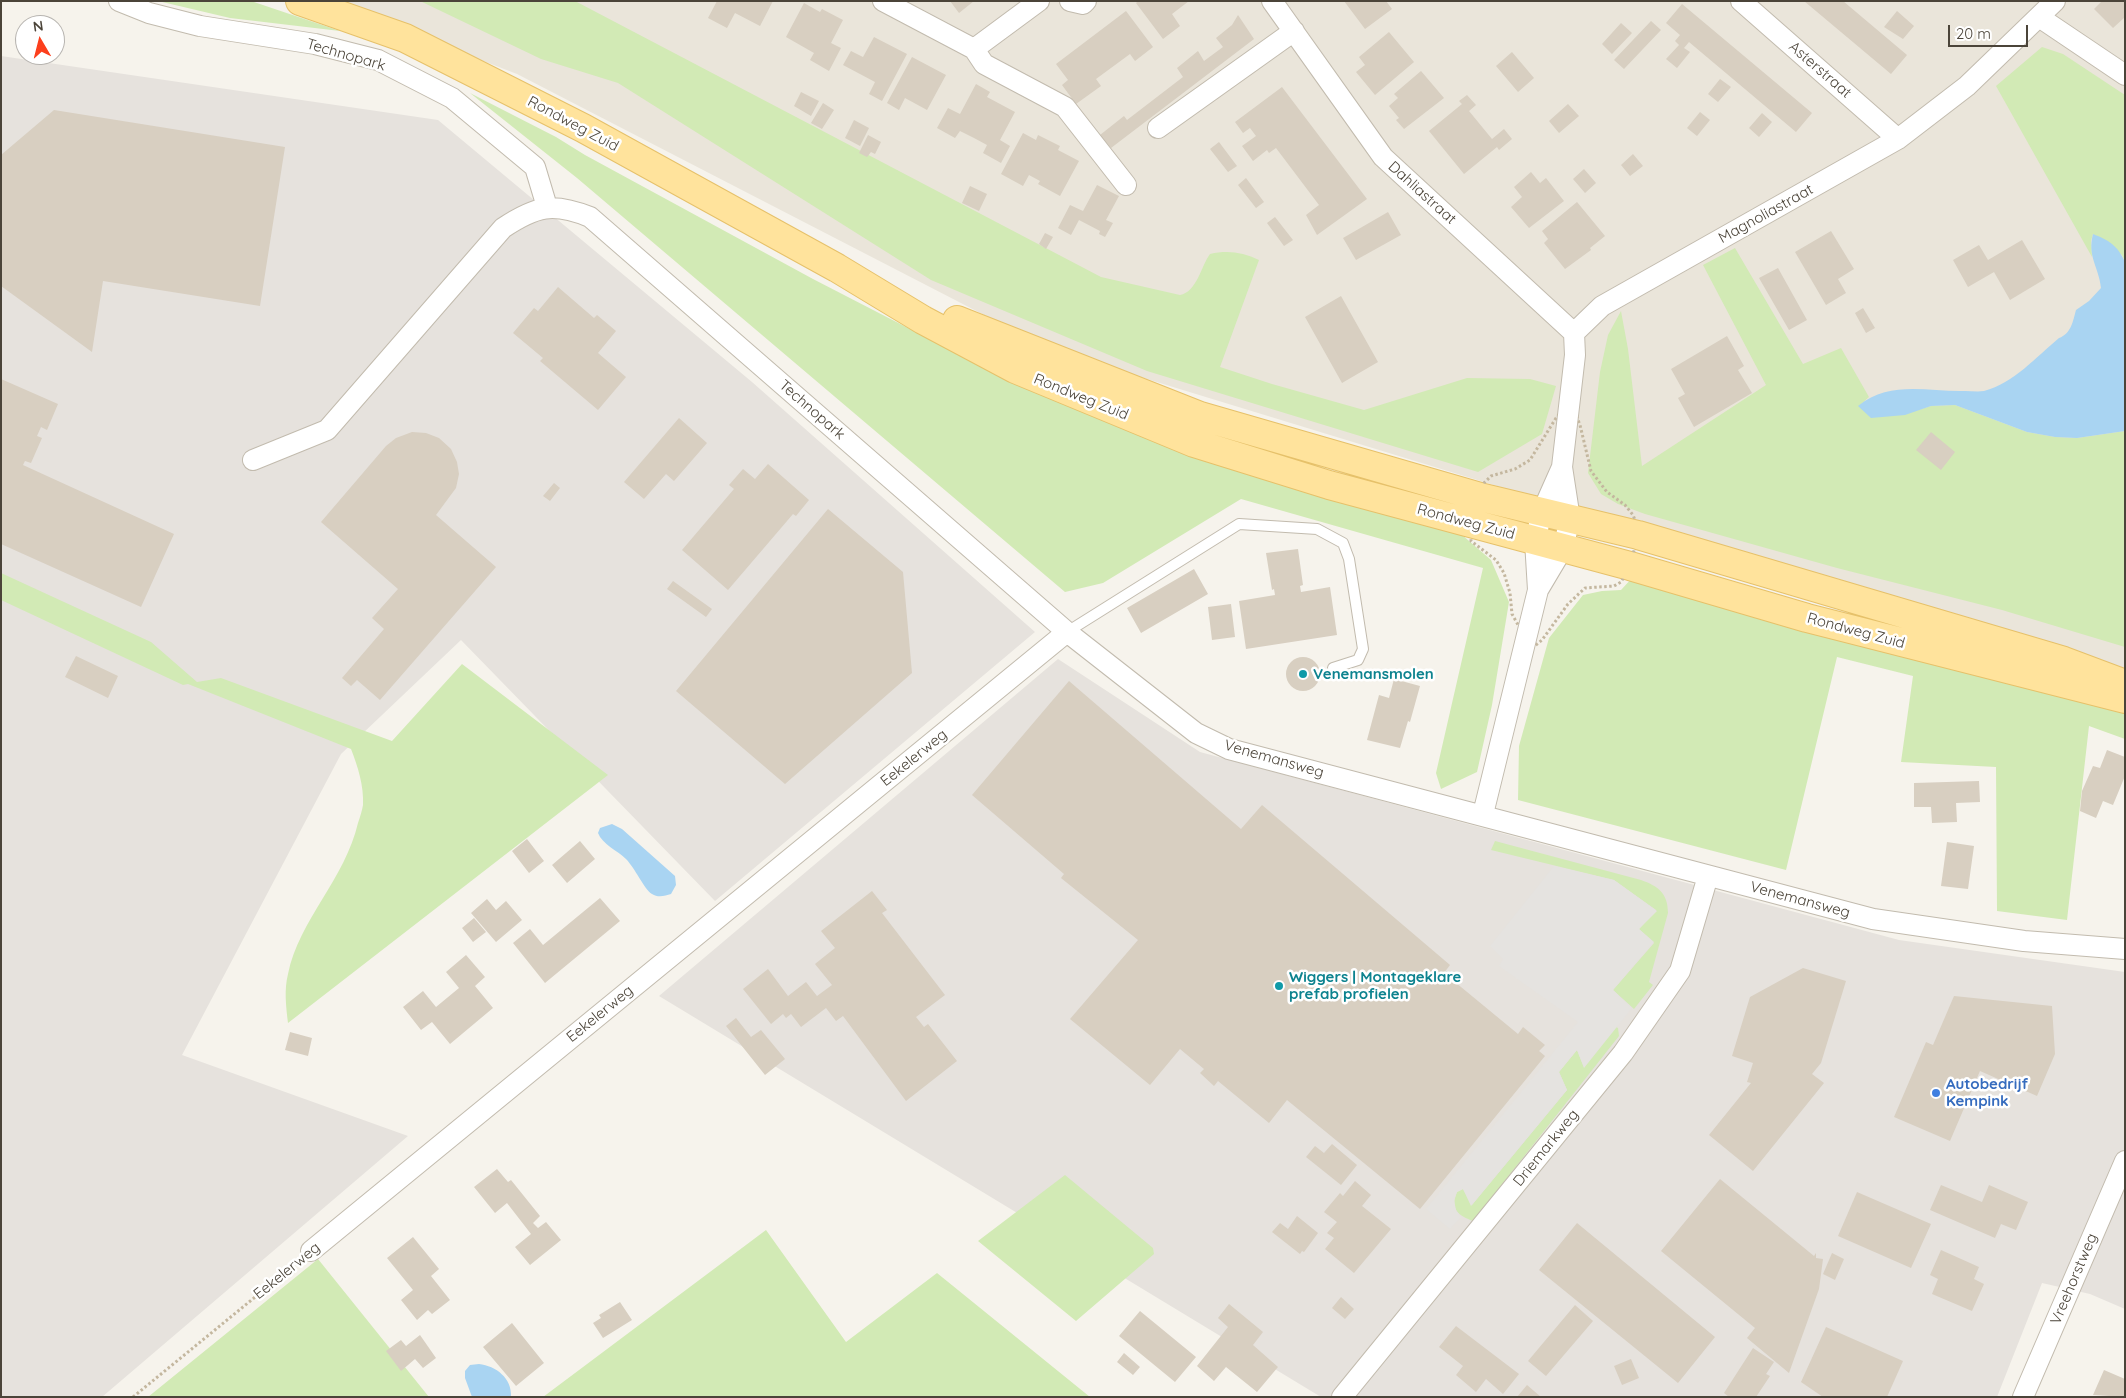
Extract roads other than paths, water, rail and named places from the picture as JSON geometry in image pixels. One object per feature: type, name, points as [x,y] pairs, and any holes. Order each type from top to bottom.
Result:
[{"type":"main road","name":"Rondweg Zuid","points":[[300,1],[405,38],[583,128],[836,268],[924,320],[1015,369],[1194,443],[1329,485],[1630,566],[1807,618],[2125,699]]},
{"type":"main road","name":"Rondweg Zuid","points":[[836,268],[1025,349],[1200,416],[1480,496],[1638,535],[2064,661],[2125,684]]},
{"type":"street","name":"Technopark","points":[[119,1],[149,13],[200,26],[316,44],[378,60],[452,98],[535,167],[546,207]]},
{"type":"street","points":[[883,1],[974,49],[984,64],[1065,107],[1126,185]]},
{"type":"street","points":[[974,49],[1039,1]]},
{"type":"street","points":[[1070,1],[1083,4],[1086,1]]},
{"type":"street","name":"Dahliastraat","points":[[1272,1],[1383,157],[1574,333]]},
{"type":"street","name":"Asterstraat","points":[[1741,1],[1898,139]]},
{"type":"street","name":"Magnoliastraat","points":[[1574,333],[1602,306],[1898,139],[1967,86],[2056,1]]},
{"type":"street","points":[[2039,17],[2125,75]]},
{"type":"street","points":[[1158,128],[1294,31]]},
{"type":"street","name":"Technopark","points":[[253,460],[327,430],[503,228],[517,219],[546,207],[569,209],[590,218],[1067,632]]},
{"type":"street","points":[[1538,590],[1534,541],[1542,512],[1562,467],[1571,402],[1575,355],[1574,333]]},
{"type":"street","points":[[1483,814],[1538,590],[1563,548],[1570,519],[1562,467]]},
{"type":"street","name":"Venemansweg","points":[[1067,632],[1196,733],[1229,749],[1483,814],[1873,919],[2024,941],[2125,949]]},
{"type":"street","name":"Eekelerweg","points":[[311,1251],[1067,632]]},
{"type":"street","name":"Driemarkweg","points":[[1342,1397],[1623,1053],[1680,971],[1708,876]]},
{"type":"street","name":"Vreehorstweg","points":[[2023,1397],[2125,1161]]},
{"type":"lane","points":[[1067,632],[1239,524],[1317,529],[1343,543],[1348,559],[1363,649],[1358,660],[1333,668]]},
{"type":"water","points":[[2093,234],[2112,244],[2125,262],[2125,431],[2077,438],[2055,437],[2027,432],[1955,405],[1931,406],[1905,415],[1871,418],[1858,406],[1870,398],[1896,390],[1984,391],[2015,376],[2066,333],[2071,327],[2076,310],[2089,301],[2101,288],[2092,256]]},
{"type":"water","points":[[612,824],[622,829],[675,876],[676,885],[671,894],[659,896],[652,894],[626,859],[603,841],[598,833],[600,828]]},
{"type":"water","points":[[479,1364],[491,1367],[502,1374],[509,1384],[511,1397],[472,1397],[465,1378],[465,1371],[470,1365]]},
{"type":"place","name":"Venemansmolen","points":[[1303,674]]},
{"type":"place","name":"Wiggers | Montageklare prefab profielen","points":[[1279,986]]},
{"type":"place","name":"Autobedrijf Kempink","points":[[1936,1093]]}]
